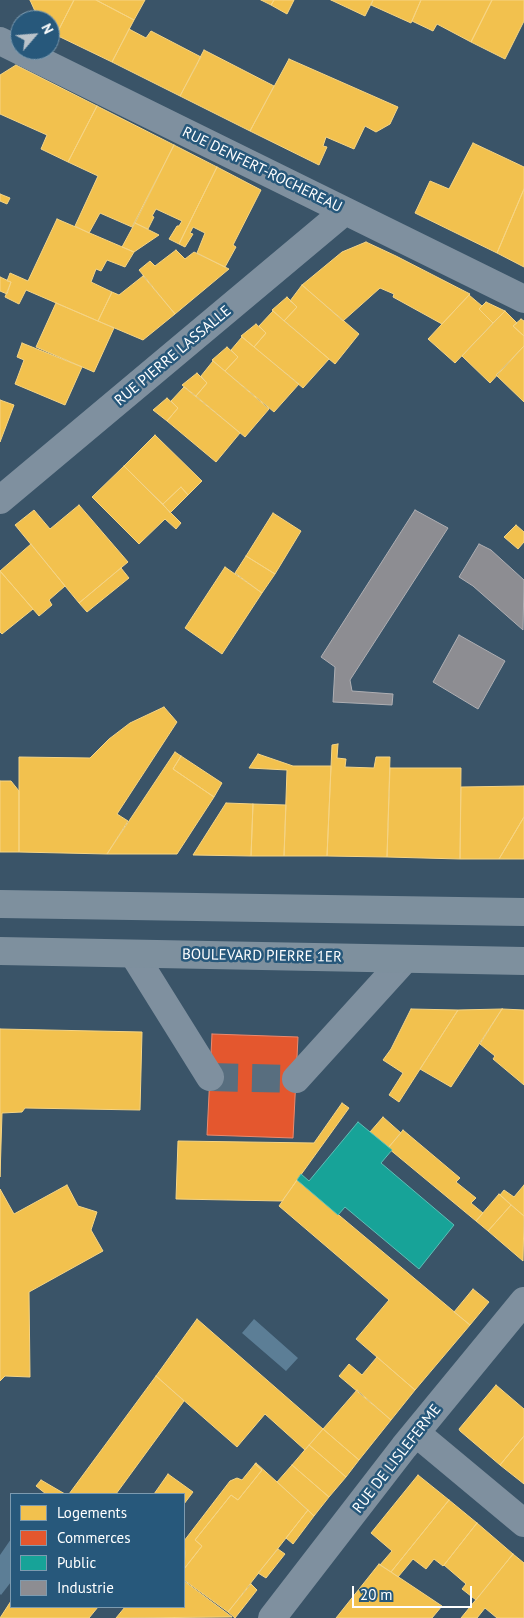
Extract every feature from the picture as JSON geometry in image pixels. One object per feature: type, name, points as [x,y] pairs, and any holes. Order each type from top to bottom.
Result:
[{"type":"main road","points":[[0,904],[524,912]]},
{"type":"main road","name":"BOULEVARD PIERRE 1ER","points":[[0,951],[524,961]]},
{"type":"street","name":"RUE DENFERT-ROCHEREAU","points":[[0,40],[524,299]]},
{"type":"street","name":"RUE PIERRE LASSALLE","points":[[0,500],[345,211]]},
{"type":"street","points":[[134,955],[210,1077]]},
{"type":"street","points":[[296,1079],[405,959]]},
{"type":"street","name":"RUE DE LISLEFERME","points":[[272,1618],[416,1433],[524,1301]]},
{"type":"street","points":[[416,1433],[524,1522]]},
{"type":"water","points":[[254,1319],[298,1358],[286,1371],[242,1333]]},
{"type":"water","points":[[10,1540],[10,1583],[1,1595],[0,1594],[0,1555]]},
{"type":"building: Logements","points":[[30,0],[74,0],[60,27],[60,10],[34,10]]},
{"type":"building: Logements","points":[[74,0],[96,0],[134,20],[112,62],[60,37],[60,27]]},
{"type":"building: Logements","points":[[96,0],[145,0],[134,20]]},
{"type":"building: Logements","points":[[261,0],[274,0],[271,5]]},
{"type":"building: Logements","points":[[274,0],[294,0],[287,14],[271,5]]},
{"type":"building: Logements","points":[[331,0],[373,0],[365,16]]},
{"type":"building: Logements","points":[[373,0],[421,0],[411,23],[371,5]]},
{"type":"building: Logements","points":[[421,0],[492,0],[471,42],[437,24],[433,31],[412,21]]},
{"type":"building: Logements","points":[[492,0],[524,0],[524,21],[505,59],[471,42]]},
{"type":"building: Logements","points":[[129,29],[146,38],[151,31],[201,57],[180,96],[112,62]]},
{"type":"building: Logements","points":[[204,50],[274,86],[250,131],[180,96]]},
{"type":"building: Logements","points":[[289,59],[398,107],[390,124],[376,132],[365,126],[354,149],[326,137],[323,146],[327,147],[319,165],[250,131]]},
{"type":"building: Logements","points":[[16,65],[97,106],[68,162],[41,149],[47,135],[0,114],[0,75]]},
{"type":"building: Logements","points":[[97,106],[174,145],[132,227],[100,213],[89,233],[75,226],[98,176],[68,162]]},
{"type":"building: Logements","points":[[473,143],[524,167],[524,189],[497,253],[415,213],[430,181],[449,189]]},
{"type":"building: Logements","points":[[174,145],[217,167],[179,244],[169,239],[182,221],[156,209],[148,229],[135,223]]},
{"type":"building: Logements","points":[[217,167],[261,190],[233,245],[236,247],[225,267],[197,253],[205,233],[193,227],[190,233],[193,234],[185,247],[179,244]]},
{"type":"building: Logements","points":[[524,189],[524,267],[497,253]]},
{"type":"building: Logements","points":[[0,194],[10,198],[7,204],[0,201]]},
{"type":"building: Logements","points":[[57,219],[134,252],[125,267],[107,260],[101,271],[96,269],[91,282],[112,292],[98,321],[26,290],[19,304],[5,297],[11,282],[7,281],[10,273],[28,281]]},
{"type":"building: Logements","points":[[135,223],[159,235],[134,252],[122,247]]},
{"type":"building: Logements","points":[[366,242],[470,294],[442,324],[393,297],[394,294],[380,288],[343,321],[302,285],[342,252]]},
{"type":"building: Logements","points":[[176,250],[185,259],[194,252],[229,269],[175,314],[139,270],[150,261],[155,266]]},
{"type":"building: Logements","points":[[143,276],[175,314],[143,340],[98,321],[112,292],[119,295]]},
{"type":"building: Logements","points":[[0,277],[11,282],[7,294],[0,291]]},
{"type":"building: Logements","points":[[302,285],[359,334],[335,364],[284,321],[297,307],[290,301]]},
{"type":"building: Logements","points":[[469,295],[482,306],[479,309],[493,323],[455,363],[428,339]]},
{"type":"building: Logements","points":[[287,297],[297,307],[284,321],[272,310]]},
{"type":"building: Logements","points":[[486,302],[505,311],[493,323],[479,309]]},
{"type":"building: Logements","points":[[56,303],[114,328],[94,372],[36,347]]},
{"type":"building: Logements","points":[[273,311],[329,359],[303,388],[254,347],[266,333],[259,326]]},
{"type":"building: Logements","points":[[505,311],[517,323],[513,326],[524,336],[524,346],[490,383],[462,356]]},
{"type":"building: Logements","points":[[521,319],[524,321],[524,336],[513,326]]},
{"type":"building: Logements","points":[[256,324],[266,333],[254,347],[241,336]]},
{"type":"building: Logements","points":[[242,337],[299,384],[274,412],[225,371],[238,357],[231,350]]},
{"type":"building: Logements","points":[[22,343],[82,367],[65,405],[15,384],[24,360],[17,357]]},
{"type":"building: Logements","points":[[524,346],[524,402],[496,375]]},
{"type":"building: Logements","points":[[227,347],[238,357],[225,371],[212,360]]},
{"type":"building: Logements","points":[[213,361],[269,409],[245,437],[196,396],[207,383],[201,376]]},
{"type":"building: Logements","points":[[197,373],[207,383],[196,396],[182,385]]},
{"type":"building: Logements","points":[[184,387],[240,433],[216,462],[167,421],[178,408],[171,401]]},
{"type":"building: Logements","points":[[167,398],[178,408],[167,421],[153,410]]},
{"type":"building: Logements","points":[[0,400],[14,405],[0,442]]},
{"type":"building: Logements","points":[[155,435],[202,481],[188,495],[181,487],[163,504],[124,466]]},
{"type":"building: Logements","points":[[124,466],[181,523],[176,529],[165,519],[139,544],[92,497]]},
{"type":"building: Logements","points":[[181,487],[188,495],[170,513],[163,504]]},
{"type":"building: Logements","points":[[79,505],[128,562],[79,603],[15,525],[34,510],[50,529]]},
{"type":"building: Logements","points":[[273,513],[301,531],[275,574],[246,556]]},
{"type":"building: Logements","points":[[516,525],[524,532],[524,542],[518,549],[504,537]]},
{"type":"building: Logements","points":[[31,544],[65,586],[49,600],[52,605],[39,616],[0,571]]},
{"type":"building: Logements","points":[[246,556],[275,574],[262,593],[235,573]]},
{"type":"building: Logements","points":[[225,567],[262,593],[222,654],[185,628]]},
{"type":"building: Logements","points":[[121,568],[129,578],[87,612],[79,603]]},
{"type":"building: Logements","points":[[0,571],[33,609],[2,634],[0,632]]},
{"type":"building: Logements","points":[[164,707],[177,722],[117,814],[128,821],[107,854],[19,852],[19,757],[90,758],[109,739],[130,723]]},
{"type":"building: Logements","points":[[338,744],[337,758],[346,759],[345,767],[374,768],[376,757],[390,757],[387,857],[327,856],[332,745]]},
{"type":"building: Logements","points":[[175,752],[181,756],[173,769],[214,797],[177,854],[107,854]]},
{"type":"building: Logements","points":[[258,754],[293,766],[331,766],[327,856],[284,856],[287,770],[249,768]]},
{"type":"building: Logements","points":[[181,756],[222,783],[214,797],[173,769]]},
{"type":"building: Logements","points":[[390,768],[461,768],[460,859],[387,857]]},
{"type":"building: Logements","points":[[0,781],[11,781],[19,791],[19,852],[0,852]]},
{"type":"building: Logements","points":[[524,786],[524,817],[499,859],[460,859],[461,787]]},
{"type":"building: Logements","points":[[226,803],[253,804],[251,856],[193,855]]},
{"type":"building: Logements","points":[[253,804],[286,805],[284,856],[251,856]]},
{"type":"building: Logements","points":[[524,817],[524,859],[499,859]]},
{"type":"building: Logements","points":[[411,1009],[458,1010],[399,1102],[389,1095],[403,1073],[383,1060],[391,1049]]},
{"type":"building: Logements","points":[[502,1009],[524,1010],[524,1085],[493,1059],[495,1056],[480,1044]]},
{"type":"building: Logements","points":[[502,1009],[451,1087],[420,1069],[458,1010]]},
{"type":"building: Logements","points":[[0,1029],[142,1032],[140,1110],[25,1108],[22,1112],[2,1113],[0,1177]]},
{"type":"building: Logements","points":[[342,1103],[349,1108],[282,1201],[176,1199],[178,1141],[314,1143]]},
{"type":"building: Logements","points":[[383,1117],[401,1133],[388,1148],[370,1132]]},
{"type":"building: Logements","points":[[403,1130],[460,1178],[456,1182],[476,1198],[471,1203],[483,1213],[476,1221],[388,1148]]},
{"type":"building: Logements","points":[[297,1180],[470,1325],[415,1390],[356,1339],[389,1300],[279,1206]]},
{"type":"building: Logements","points":[[67,1185],[78,1206],[97,1212],[91,1230],[103,1251],[29,1292],[30,1377],[5,1376],[0,1381],[0,1189],[14,1214]]},
{"type":"building: Logements","points":[[524,1185],[524,1216],[500,1195],[504,1190],[514,1197]]},
{"type":"building: Logements","points":[[499,1194],[511,1205],[488,1231],[476,1221]]},
{"type":"building: Logements","points":[[511,1205],[524,1216],[523,1261],[488,1231]]},
{"type":"building: Logements","points":[[473,1289],[489,1302],[470,1325],[454,1312]]},
{"type":"building: Logements","points":[[197,1319],[323,1429],[305,1450],[265,1414],[237,1447],[156,1376]]},
{"type":"building: Logements","points":[[377,1357],[415,1390],[391,1420],[339,1376],[349,1364],[362,1375]]},
{"type":"building: Logements","points":[[156,1376],[184,1401],[117,1493],[70,1493]]},
{"type":"building: Logements","points":[[496,1385],[524,1409],[524,1436],[500,1465],[459,1429]]},
{"type":"building: Logements","points":[[357,1390],[391,1420],[359,1460],[323,1429]]},
{"type":"building: Logements","points":[[323,1429],[359,1460],[346,1477],[309,1445]]},
{"type":"building: Logements","points":[[524,1436],[524,1484],[500,1465]]},
{"type":"building: Logements","points":[[309,1445],[346,1477],[329,1497],[292,1465]]},
{"type":"building: Logements","points":[[256,1463],[308,1510],[228,1612],[185,1581],[185,1568],[202,1546],[195,1540],[231,1495],[238,1500],[262,1470]]},
{"type":"building: Logements","points":[[255,1464],[262,1470],[238,1500],[231,1495],[195,1540],[202,1546],[185,1568],[185,1540],[230,1481],[237,1478],[242,1480]]},
{"type":"building: Logements","points":[[292,1465],[329,1497],[314,1516],[277,1482]]},
{"type":"building: Logements","points":[[168,1474],[193,1492],[185,1503],[185,1493],[155,1493]]},
{"type":"building: Logements","points":[[418,1475],[449,1500],[391,1572],[380,1565],[392,1551],[371,1533]]},
{"type":"building: Logements","points":[[41,1480],[63,1493],[45,1493],[36,1486]]},
{"type":"building: Logements","points":[[449,1500],[477,1523],[444,1565],[434,1559],[426,1569],[413,1559],[398,1577],[391,1572]]},
{"type":"building: Logements","points":[[308,1510],[314,1516],[293,1544],[286,1538]]},
{"type":"building: Logements","points":[[477,1523],[513,1554],[476,1600],[462,1589],[466,1584],[444,1565]]},
{"type":"building: Logements","points":[[278,1549],[285,1554],[266,1578],[258,1573]]},
{"type":"building: Logements","points":[[513,1554],[524,1563],[524,1618],[497,1618],[485,1608],[477,1618],[461,1618]]},
{"type":"building: Logements","points":[[379,1564],[442,1606],[432,1618],[336,1618]]},
{"type":"building: Logements","points":[[185,1582],[232,1617],[116,1618],[124,1608],[185,1608]]},
{"type":"building: Logements","points":[[251,1584],[257,1590],[235,1618],[228,1612]]},
{"type":"building: Logements","points":[[10,1603],[10,1608],[97,1608],[89,1618],[0,1618]]},
{"type":"building: Commerces","points":[[212,1034],[298,1037],[293,1138],[207,1135]]},
{"type":"building: Public","points":[[358,1122],[392,1150],[381,1163],[454,1225],[419,1269],[345,1207],[338,1215],[297,1180],[301,1174],[309,1181]]},
{"type":"building: Industrie","points":[[415,510],[448,528],[350,680],[352,691],[393,694],[392,705],[333,702],[335,667],[321,657]]},
{"type":"building: Industrie","points":[[479,544],[491,550],[524,580],[523,630],[473,586],[459,577]]},
{"type":"building: Industrie","points":[[459,635],[505,661],[478,709],[433,682]]},
{"type":"tunnel","points":[[210,1077],[296,1079]]}]
